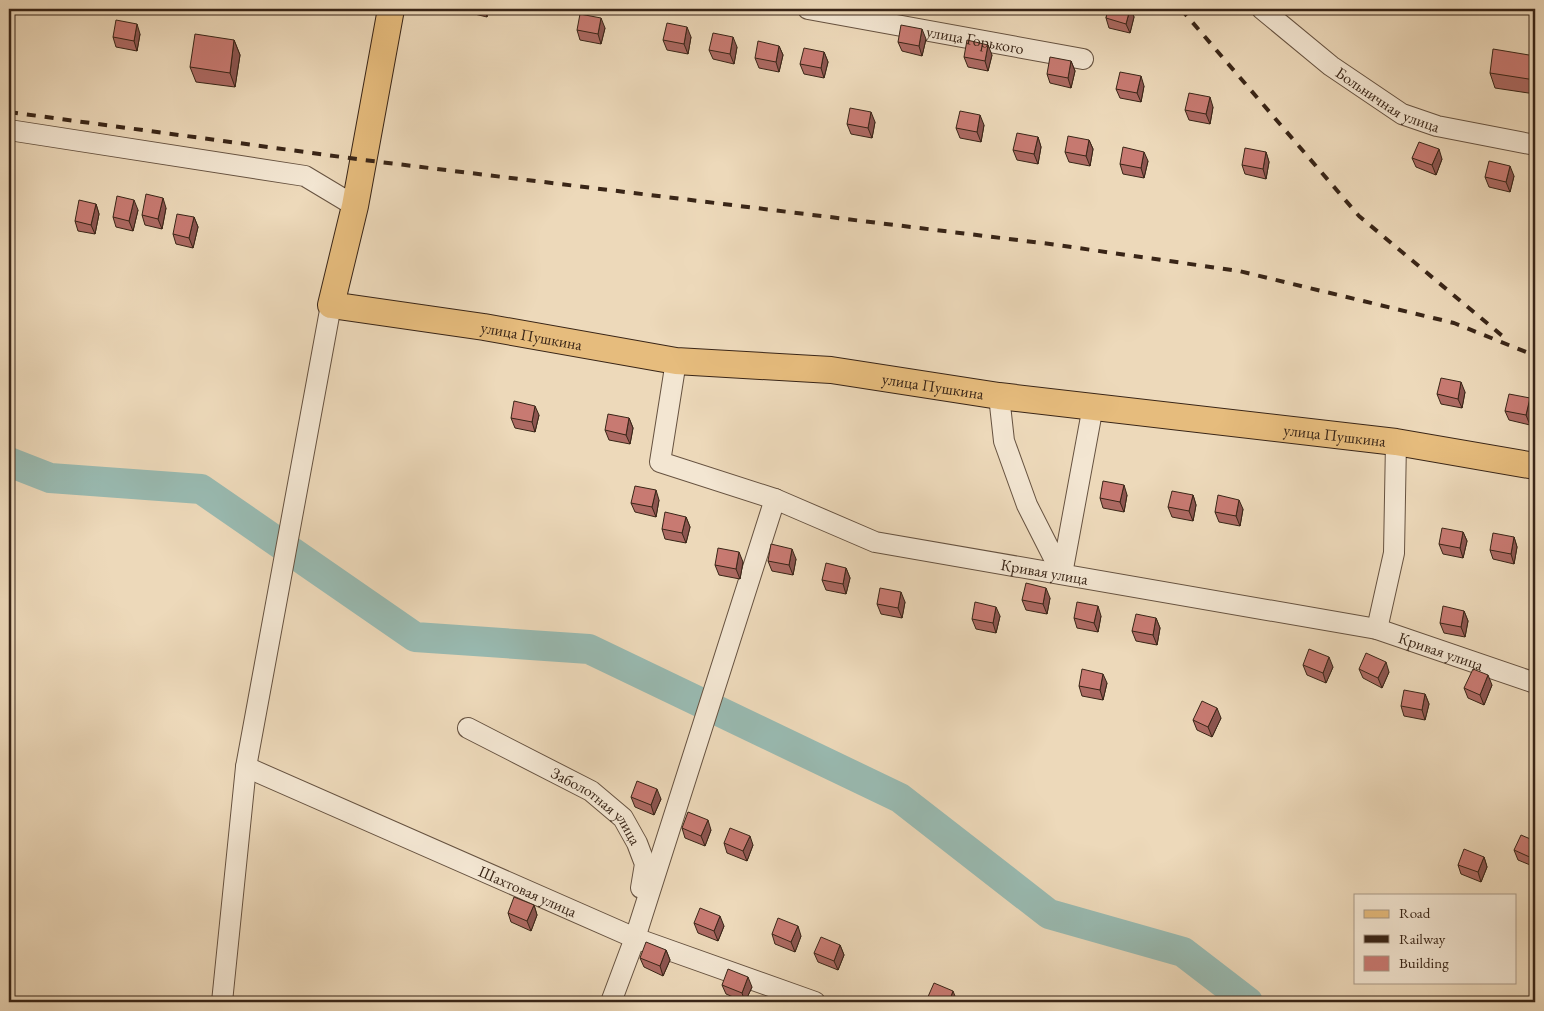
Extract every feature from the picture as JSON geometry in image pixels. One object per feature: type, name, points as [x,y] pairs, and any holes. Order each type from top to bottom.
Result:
[{"type":"main road","points":[[331,305],[355,206],[391,9]]},
{"type":"main road","name":"улица Пушкина","points":[[331,305],[484,327],[676,361],[831,370],[999,396],[1396,442],[1535,466]]},
{"type":"street","name":"улица Горького","points":[[808,9],[1083,59]]},
{"type":"street","name":"Больничная улица","points":[[1262,9],[1331,66],[1402,114],[1437,126],[1535,144]]},
{"type":"street","points":[[9,130],[305,176],[355,206]]},
{"type":"street","points":[[222,1002],[246,767],[331,305]]},
{"type":"street","name":"Кривая улица","points":[[676,361],[660,462],[775,498],[875,542],[1377,629],[1535,683]]},
{"type":"street","points":[[999,396],[1004,440],[1027,505],[1062,574]]},
{"type":"street","points":[[1062,574],[1093,406]]},
{"type":"street","points":[[1377,629],[1394,553],[1396,442]]},
{"type":"street","points":[[611,1002],[635,938],[775,498]]},
{"type":"street","name":"Заболотная улица","points":[[468,728],[591,791],[623,818],[637,842],[645,864],[635,938]]},
{"type":"street","name":"Шахтовая улица","points":[[246,767],[635,938],[815,1002]]},
{"type":"building","points":[[1108,9],[1130,9],[1126,24],[1106,18]]},
{"type":"building","points":[[580,14],[601,18],[598,34],[577,30]]},
{"type":"building","points":[[116,20],[137,24],[134,41],[113,37]]},
{"type":"building","points":[[667,23],[687,27],[684,44],[663,40]]},
{"type":"building","points":[[901,25],[922,29],[919,46],[898,42]]},
{"type":"building","points":[[713,33],[733,37],[730,54],[709,50]]},
{"type":"building","points":[[195,34],[234,40],[230,73],[190,67]]},
{"type":"building","points":[[967,40],[988,45],[985,61],[964,57]]},
{"type":"building","points":[[758,41],[779,46],[776,62],[755,58]]},
{"type":"building","points":[[804,48],[824,52],[821,68],[800,64]]},
{"type":"building","points":[[1493,49],[1535,56],[1535,80],[1490,73]]},
{"type":"building","points":[[1050,57],[1071,61],[1068,78],[1047,74]]},
{"type":"building","points":[[1120,72],[1141,76],[1137,93],[1116,89]]},
{"type":"building","points":[[1189,93],[1210,97],[1206,114],[1185,110]]},
{"type":"building","points":[[850,108],[871,112],[868,128],[847,124]]},
{"type":"building","points":[[960,111],[980,115],[977,132],[956,128]]},
{"type":"building","points":[[1017,133],[1038,137],[1034,154],[1013,150]]},
{"type":"building","points":[[1068,136],[1089,140],[1086,156],[1065,152]]},
{"type":"building","points":[[1419,142],[1439,149],[1432,165],[1412,158]]},
{"type":"building","points":[[1123,147],[1144,152],[1141,168],[1120,164]]},
{"type":"building","points":[[1245,148],[1266,152],[1263,169],[1242,165]]},
{"type":"building","points":[[1489,161],[1510,166],[1506,182],[1485,177]]},
{"type":"building","points":[[146,194],[163,198],[158,219],[142,215]]},
{"type":"building","points":[[117,196],[134,200],[129,221],[113,217]]},
{"type":"building","points":[[79,200],[96,204],[91,225],[75,221]]},
{"type":"building","points":[[177,214],[194,217],[189,238],[173,234]]},
{"type":"building","points":[[1441,378],[1461,382],[1458,399],[1437,394]]},
{"type":"building","points":[[1509,394],[1530,398],[1526,415],[1505,411]]},
{"type":"building","points":[[514,401],[535,406],[532,422],[511,418]]},
{"type":"building","points":[[608,414],[629,418],[626,435],[605,430]]},
{"type":"building","points":[[1103,481],[1124,485],[1120,502],[1100,498]]},
{"type":"building","points":[[635,486],[656,490],[652,507],[631,503]]},
{"type":"building","points":[[1172,491],[1193,495],[1189,511],[1168,507]]},
{"type":"building","points":[[1218,495],[1239,500],[1236,516],[1215,512]]},
{"type":"building","points":[[665,512],[686,517],[682,533],[662,529]]},
{"type":"building","points":[[1442,528],[1463,532],[1460,548],[1439,544]]},
{"type":"building","points":[[1493,533],[1514,537],[1511,554],[1490,550]]},
{"type":"building","points":[[771,544],[792,549],[789,565],[768,561]]},
{"type":"building","points":[[718,548],[739,552],[736,569],[715,565]]},
{"type":"building","points":[[826,563],[846,568],[843,584],[822,580]]},
{"type":"building","points":[[1026,583],[1046,588],[1043,604],[1022,600]]},
{"type":"building","points":[[880,588],[901,592],[898,608],[877,604]]},
{"type":"building","points":[[975,602],[996,607],[993,623],[972,619]]},
{"type":"building","points":[[1077,602],[1098,606],[1094,623],[1074,618]]},
{"type":"building","points":[[1443,606],[1464,611],[1461,627],[1440,623]]},
{"type":"building","points":[[1136,614],[1156,618],[1153,635],[1132,631]]},
{"type":"building","points":[[1309,649],[1329,657],[1323,673],[1303,665]]},
{"type":"building","points":[[1366,653],[1386,662],[1378,678],[1359,669]]},
{"type":"building","points":[[1082,669],[1103,674],[1100,690],[1079,686]]},
{"type":"building","points":[[1473,669],[1488,675],[1480,695],[1464,688]]},
{"type":"building","points":[[1404,690],[1425,694],[1422,710],[1401,706]]},
{"type":"building","points":[[1202,701],[1217,708],[1208,727],[1193,720]]},
{"type":"building","points":[[637,781],[657,789],[651,805],[631,797]]},
{"type":"building","points":[[688,812],[708,820],[701,836],[682,828]]},
{"type":"building","points":[[730,828],[750,836],[743,851],[724,843]]},
{"type":"building","points":[[1521,835],[1535,841],[1534,859],[1514,850]]},
{"type":"building","points":[[1464,849],[1484,857],[1478,872],[1458,865]]},
{"type":"building","points":[[514,897],[534,905],[527,921],[508,913]]},
{"type":"building","points":[[700,908],[720,916],[714,931],[694,923]]},
{"type":"building","points":[[778,918],[798,926],[791,942],[772,934]]},
{"type":"building","points":[[821,937],[840,945],[834,961],[814,953]]},
{"type":"building","points":[[646,942],[666,950],[660,966],[640,958]]},
{"type":"building","points":[[728,969],[748,977],[742,993],[722,985]]},
{"type":"building","points":[[934,983],[953,991],[949,1002],[935,1002],[927,999]]},
{"type":"building","points":[[793,998],[803,1002],[791,1002]]},
{"type":"waterway","points":[[9,462],[50,478],[201,489],[415,637],[589,649],[900,798],[1049,914],[1183,952],[1248,1002]]},
{"type":"railway","points":[[1181,9],[1359,216],[1506,339]]},
{"type":"railway","points":[[9,112],[364,160],[1050,244],[1239,271],[1454,323],[1526,352]]}]
